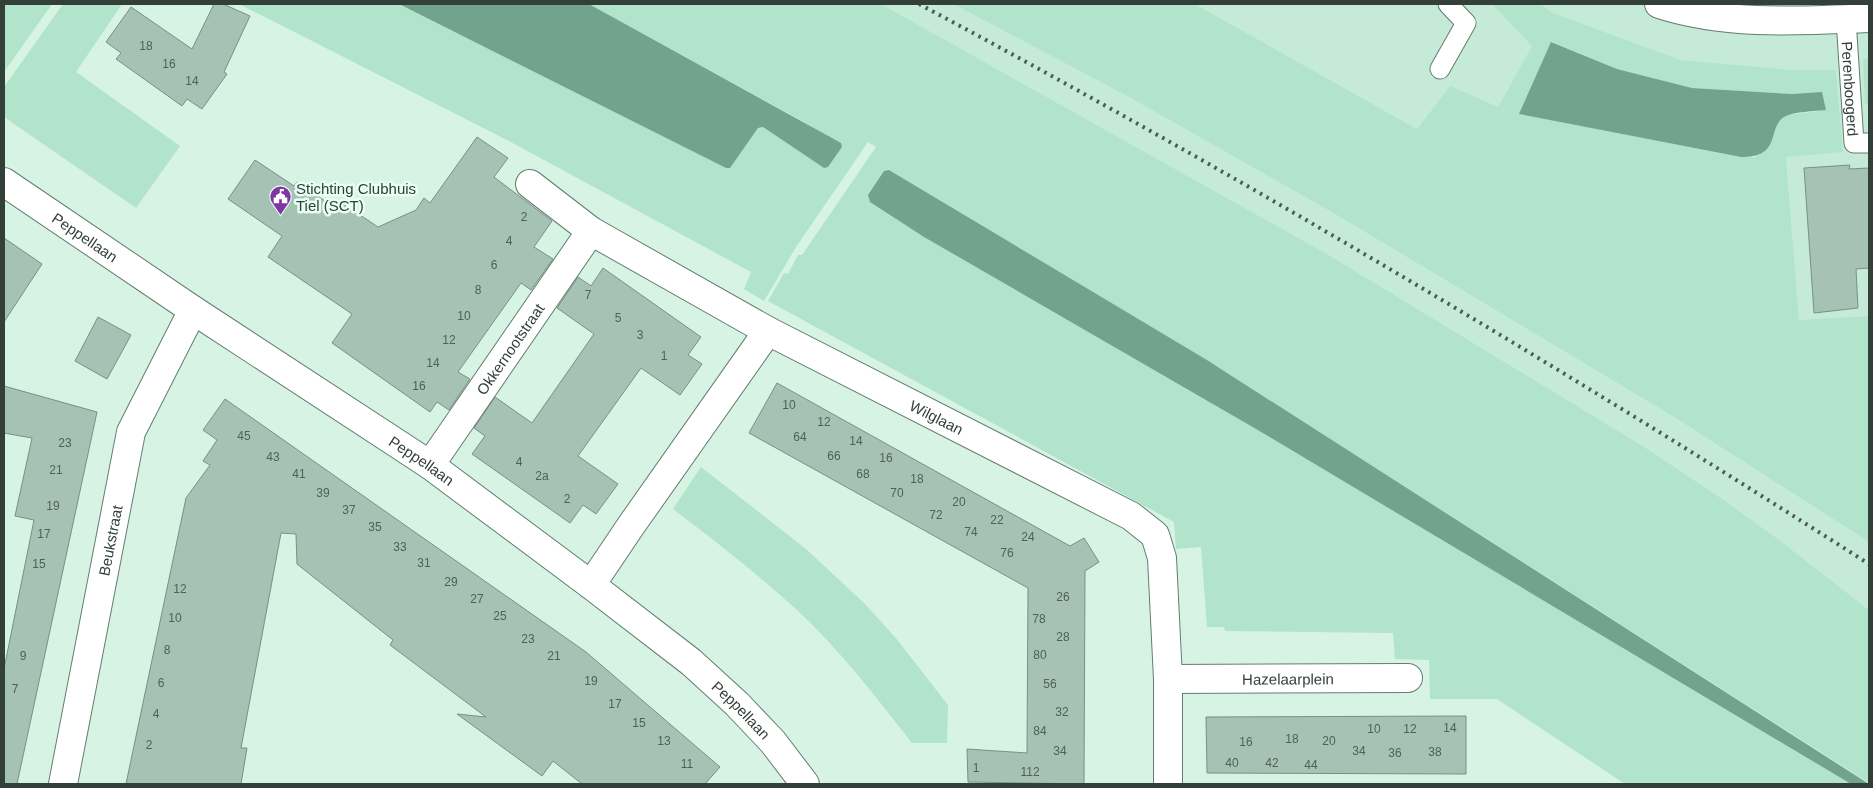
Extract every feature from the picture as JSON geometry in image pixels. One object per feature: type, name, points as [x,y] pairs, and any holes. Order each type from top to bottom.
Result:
[{"type":"street","points":[[1659,4],[1729,19],[1794,21],[1858,18]]},
{"type":"street","name":"Peppellaan","points":[[4,182],[193,310],[430,465],[591,585],[691,662],[737,704],[773,742],[805,784]]},
{"type":"street","points":[[530,184],[591,231],[768,331],[591,585]]},
{"type":"street","name":"Okkernootstraat","points":[[430,465],[591,231]]},
{"type":"street","name":"Beukstraat","points":[[63,784],[131,432],[193,310]]},
{"type":"street","name":"Wilglaan","points":[[768,331],[1131,516],[1155,535],[1162,558],[1168,679],[1168,784]]},
{"type":"street","name":"Hazelaarplein","points":[[1168,679],[1408,678]]},
{"type":"lane","points":[[1440,69],[1466,23],[1448,4]]},
{"type":"lane","name":"Perenboogerd","points":[[1858,18],[1854,143],[1869,143]]},
{"type":"shaded area","points":[[4,4],[52,4],[4,72]]},
{"type":"shaded area","points":[[63,4],[122,4],[76,72],[180,146],[136,208],[4,117],[4,87]]},
{"type":"shaded area","points":[[239,4],[399,4],[726,168],[730,168],[758,128],[763,127],[824,168],[828,167],[842,147],[804,122],[589,4],[881,4],[1327,254],[1646,448],[1778,539],[1869,610],[1869,783],[1207,360],[889,170],[924,237],[1256,429],[1851,784],[1625,784],[1497,699],[1430,699],[1429,660],[1395,659],[1393,633],[1225,631],[1224,627],[1207,627],[1201,547],[1176,549],[1174,522],[768,301],[784,273],[788,274],[798,255],[802,255],[876,147],[868,142],[796,247],[764,301],[744,289],[751,272],[507,140]]},
{"type":"shaded area","points":[[399,4],[589,4],[841,143],[842,147],[828,167],[824,168],[763,127],[758,128],[730,168],[726,168]]},
{"type":"shaded area","points":[[881,4],[953,4],[1127,96],[1330,211],[1674,417],[1869,542],[1869,610],[1778,539],[1646,448],[1327,254]]},
{"type":"shaded area","points":[[953,4],[1195,4],[1417,129],[1450,86],[1498,107],[1532,46],[1492,4],[1540,4],[1553,13],[1681,60],[1793,70],[1836,70],[1843,152],[1786,157],[1799,320],[1869,316],[1869,542],[1674,417],[1330,211],[1127,96]],"holes":[[[1552,42],[1617,69],[1692,88],[1792,94],[1822,93],[1826,110],[1787,115],[1778,123],[1755,157],[1741,157],[1520,114]]]},
{"type":"shaded area","points":[[1195,4],[1869,4],[1869,316],[1799,321],[1786,156],[1843,152],[1836,70],[1793,70],[1681,60],[1553,13],[1532,46],[1498,108],[1450,86],[1417,129]]},
{"type":"shaded area","points":[[1551,42],[1617,69],[1692,88],[1792,94],[1822,92],[1826,110],[1786,116],[1776,127],[1769,147],[1754,156],[1741,157],[1519,114]]},
{"type":"shaded area","points":[[1863,59],[1869,59],[1869,108],[1865,102]]},
{"type":"shaded area","points":[[889,170],[1207,360],[1869,784],[1851,784],[1256,429],[924,237],[870,202],[868,195],[884,171]]},
{"type":"shaded area","points":[[701,467],[806,549],[865,604],[895,637],[948,705],[947,743],[912,743],[857,674],[813,625],[752,571],[673,509]]},
{"type":"building","points":[[214,4],[223,4],[250,16],[224,72],[227,74],[202,109],[187,99],[182,106],[116,59],[121,53],[106,42],[131,7],[192,49]]},
{"type":"building","points":[[477,137],[508,158],[494,177],[552,221],[534,247],[553,259],[531,290],[521,283],[458,372],[470,379],[449,410],[437,402],[430,412],[332,343],[352,314],[268,257],[282,236],[228,199],[255,160],[294,186],[297,182],[338,210],[342,203],[378,227],[416,210],[424,198],[430,203]]},
{"type":"building","points":[[1850,165],[1849,169],[1869,168],[1869,268],[1856,269],[1858,308],[1814,313],[1804,168]]},
{"type":"building","points":[[4,238],[42,264],[4,322]]},
{"type":"building","points":[[603,268],[701,337],[688,355],[702,364],[680,395],[641,368],[578,456],[618,484],[596,514],[583,505],[570,523],[472,454],[485,436],[474,428],[495,397],[532,423],[594,334],[557,308],[578,277],[591,286]]},
{"type":"building","points":[[98,317],[131,335],[107,379],[75,361]]},
{"type":"building","points":[[777,383],[1070,546],[1084,538],[1099,562],[1085,571],[1084,784],[968,782],[967,749],[1027,753],[1028,588],[749,433]]},
{"type":"building","points":[[4,386],[97,412],[17,784],[4,784],[4,669],[34,520],[15,516],[32,438],[4,433]]},
{"type":"building","points":[[225,399],[586,652],[720,767],[705,784],[582,784],[553,761],[542,776],[457,714],[486,717],[390,645],[393,640],[297,564],[296,534],[281,533],[241,748],[247,748],[241,784],[126,784],[186,498],[210,465],[203,461],[217,440],[203,430]]},
{"type":"building","points":[[1466,716],[1466,774],[1207,773],[1206,717]]},
{"type":"railway","points":[[919,4],[1161,137],[1518,345],[1869,564]]},
{"type":"place","name":"Stichting Clubhuis Tiel (SCT)","points":[[280,216]]}]
